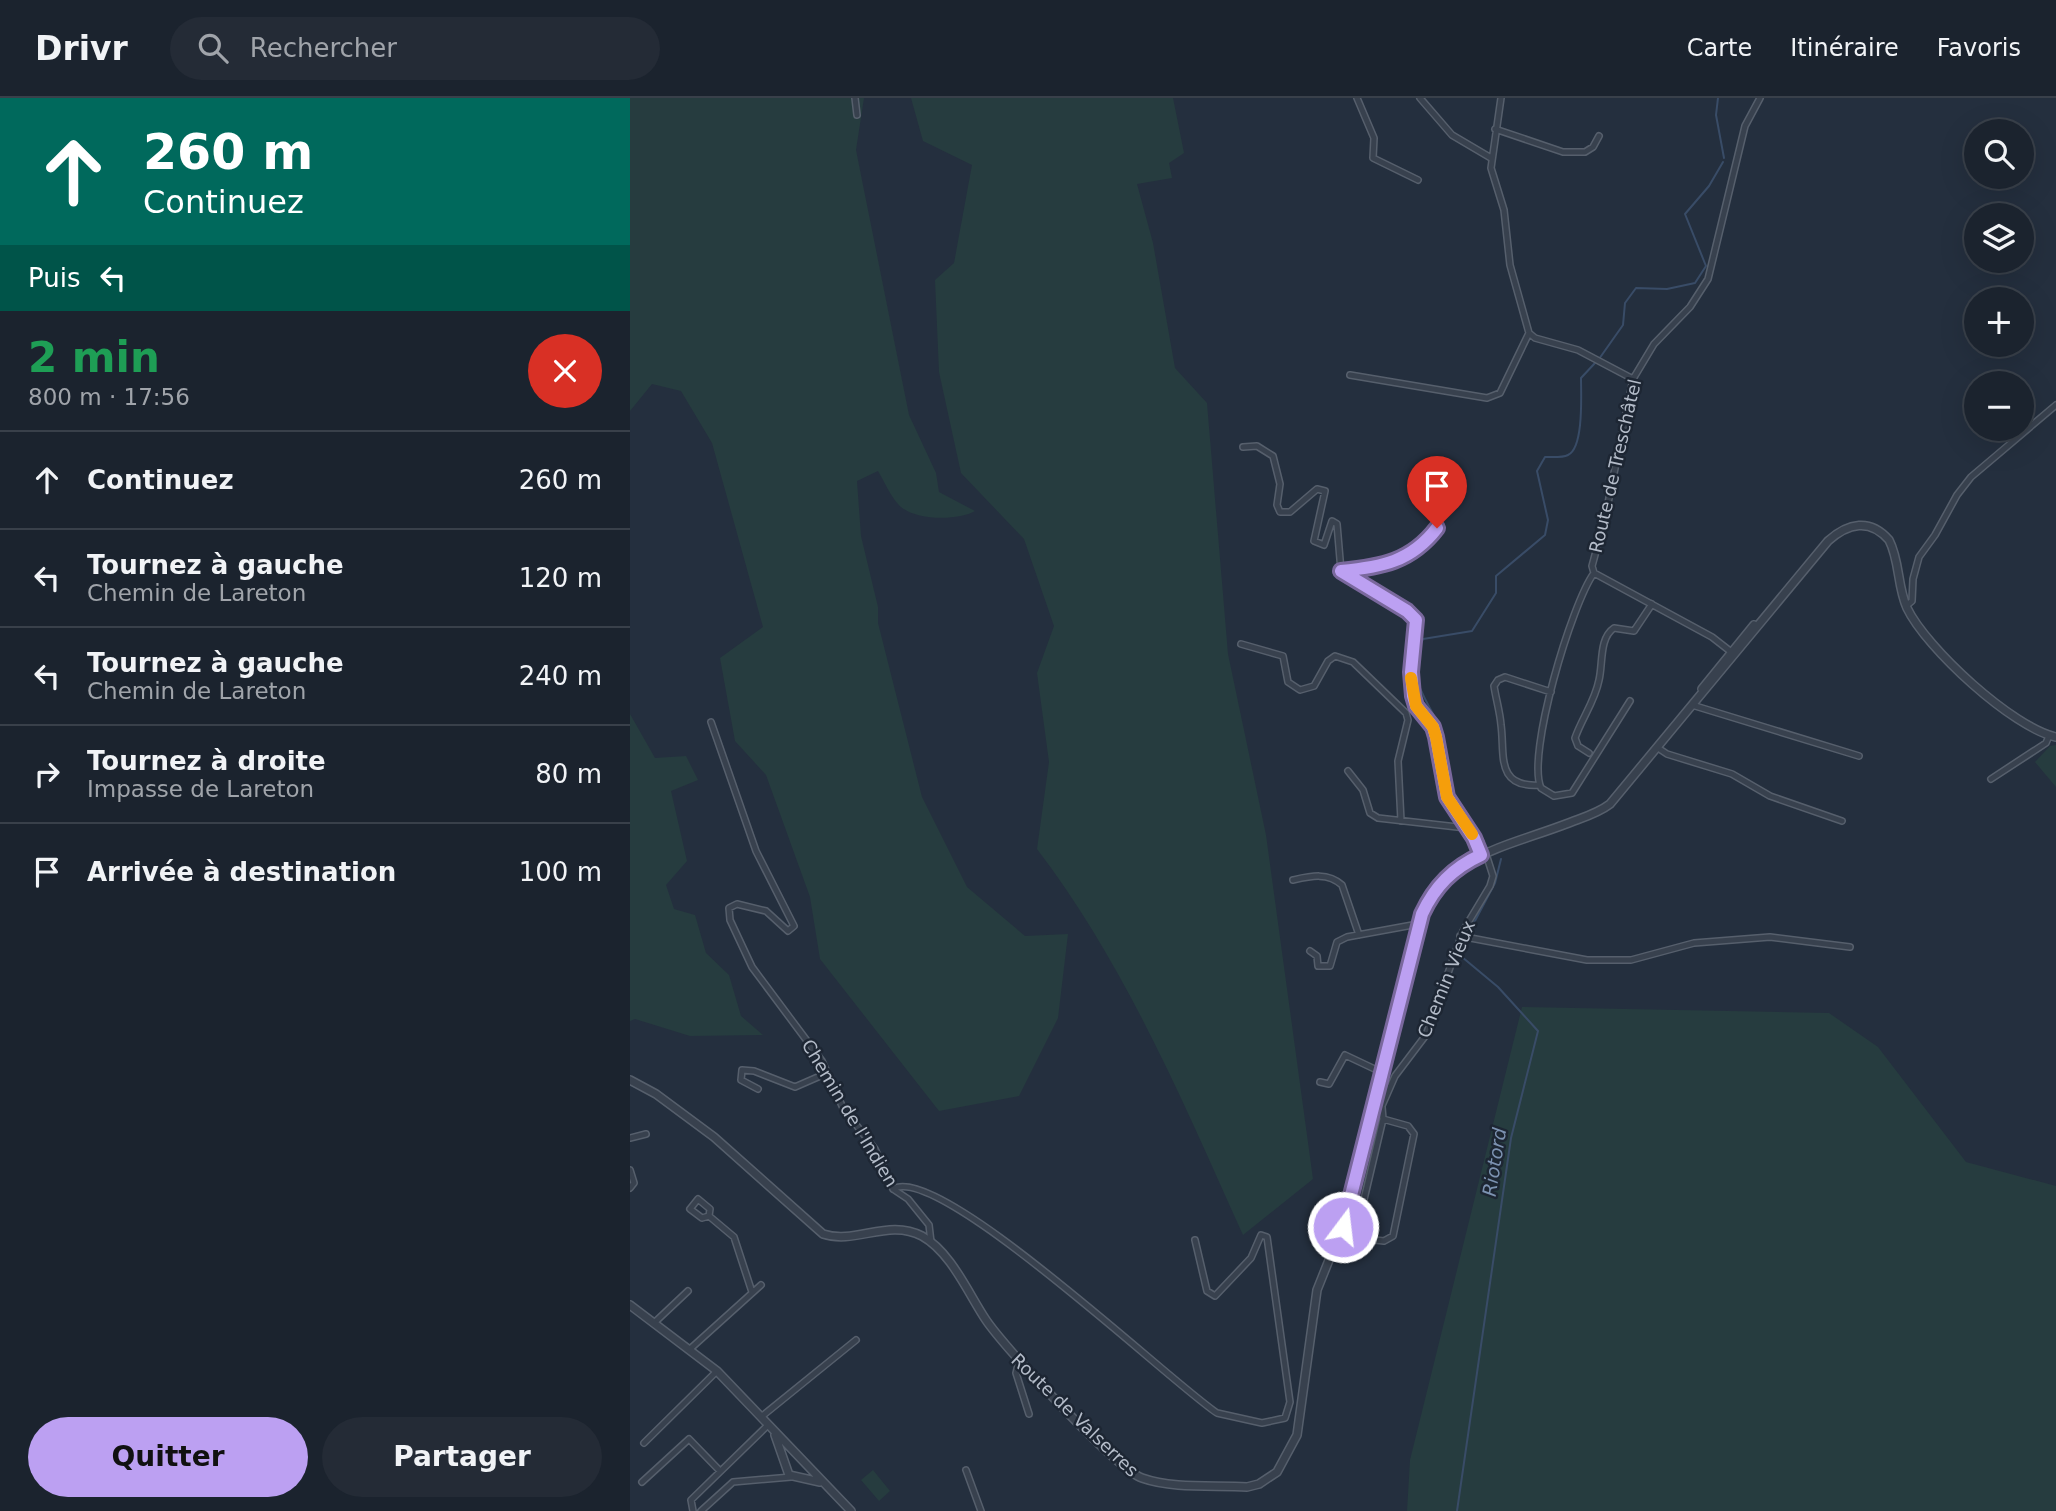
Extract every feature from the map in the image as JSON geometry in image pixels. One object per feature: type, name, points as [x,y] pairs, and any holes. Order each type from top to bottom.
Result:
[{"type":"street","points":[[855,98],[857,115]]},
{"type":"street","points":[[1357,98],[1374,138],[1373,158],[1418,180]]},
{"type":"street","points":[[1420,98],[1451,135],[1491,158]]},
{"type":"street","points":[[1501,98],[1491,158],[1504,210],[1510,265],[1529,333],[1535,338],[1578,349],[1633,379]]},
{"type":"street","name":"Route de Treschâtel","points":[[1734,651],[1594,573],[1592,566],[1605,518],[1633,379],[1654,344],[1690,307],[1708,279],[1745,126],[1760,98]]},
{"type":"street","points":[[1495,129],[1574,154],[1593,148],[1599,136]]},
{"type":"street","points":[[1350,374],[1492,398],[1500,394],[1529,333]]},
{"type":"street","points":[[1906,606],[1912,601],[1913,579],[1919,557],[1957,495],[1971,477],[2056,405]]},
{"type":"street","points":[[1243,447],[1257,446],[1273,456],[1280,484],[1277,505],[1280,512],[1290,512],[1317,488],[1325,491],[1314,541],[1324,545],[1328,524],[1332,521],[1336,524],[1341,571]]},
{"type":"street","points":[[1341,571],[1383,566],[1411,555],[1437,528],[1451,491]]},
{"type":"street","points":[[1692,705],[1734,651],[1837,533],[1853,525],[1868,526],[1884,534],[1893,547],[1906,606],[1931,642],[2020,723],[2053,737],[1992,779]]},
{"type":"street","points":[[1341,571],[1407,611],[1416,620],[1411,672],[1413,696],[1416,706],[1433,727],[1447,797],[1484,855]]},
{"type":"street","name":"Route de Treschâtel","points":[[1539,785],[1537,754],[1551,692],[1584,590],[1594,573]]},
{"type":"street","points":[[1589,753],[1578,746],[1575,738],[1595,693],[1602,653],[1609,632],[1614,628],[1634,631],[1652,604]]},
{"type":"street","points":[[1241,644],[1283,656],[1288,682],[1300,690],[1314,686],[1328,661],[1335,656],[1343,657],[1368,674],[1406,713],[1408,720],[1398,761],[1401,821]]},
{"type":"street","points":[[1692,705],[1717,679],[1734,651]]},
{"type":"street","points":[[1551,692],[1505,677],[1494,686],[1501,724],[1501,763],[1506,771],[1524,785],[1539,785],[1554,796],[1572,793],[1630,701]]},
{"type":"street","points":[[1692,705],[1859,756]]},
{"type":"street","name":"Route de Valserres","points":[[931,1242],[948,1262],[997,1337],[1119,1461],[1140,1478],[1248,1487],[1268,1479],[1285,1460],[1300,1424],[1317,1290],[1347,1215],[1372,1109],[1379,1096],[1381,1072],[1409,957],[1427,903],[1453,871],[1484,855],[1604,808],[1692,705]]},
{"type":"street","name":"Chemin de l'Indien","points":[[711,722],[756,851],[793,926],[788,931],[766,911],[737,904],[732,905],[728,914],[752,967],[790,1017],[827,1073],[844,1108],[875,1149],[893,1189],[908,1199],[929,1225],[931,1242]]},
{"type":"street","points":[[1658,748],[1667,754],[1743,779],[1770,796],[1842,821]]},
{"type":"street","points":[[1348,771],[1363,790],[1370,813],[1378,818],[1466,828]]},
{"type":"street","name":"Chemin Vieux","points":[[1379,1096],[1426,1035],[1464,937],[1493,876],[1484,855]]},
{"type":"street","points":[[1293,880],[1311,876],[1338,880],[1359,935]]},
{"type":"street","points":[[1310,951],[1317,956],[1321,968],[1330,966],[1337,942],[1418,924]]},
{"type":"street","points":[[1464,937],[1600,960],[1631,960],[1694,943],[1770,937],[1850,947]]},
{"type":"street","points":[[1320,1082],[1329,1084],[1345,1055],[1381,1072]]},
{"type":"street","points":[[758,1088],[741,1080],[742,1070],[754,1071],[796,1087],[827,1073]]},
{"type":"street","points":[[630,1080],[656,1094],[731,1152],[823,1234],[836,1237],[897,1229],[912,1232],[931,1242]]},
{"type":"street","points":[[1379,1096],[1383,1119],[1357,1229],[1366,1238],[1384,1241],[1393,1236],[1414,1134],[1408,1126],[1383,1119]]},
{"type":"street","points":[[1372,1109],[1382,1107]]},
{"type":"street","points":[[630,1138],[646,1134]]},
{"type":"street","points":[[630,1170],[634,1183],[630,1188]]},
{"type":"street","points":[[893,1189],[901,1186],[924,1193],[1004,1238],[1217,1413],[1262,1423],[1285,1418],[1290,1408],[1285,1355],[1267,1237],[1261,1235],[1251,1258],[1215,1296],[1207,1292],[1195,1240]]},
{"type":"street","points":[[709,1216],[734,1237],[752,1292]]},
{"type":"street","points":[[690,1349],[761,1285]]},
{"type":"street","points":[[654,1323],[688,1291]]},
{"type":"street","points":[[630,1305],[717,1371],[851,1511]]},
{"type":"street","points":[[761,1417],[856,1340]]},
{"type":"street","points":[[1019,1361],[1016,1373],[1029,1414]]},
{"type":"street","points":[[644,1443],[717,1371]]},
{"type":"street","points":[[771,1428],[785,1466],[795,1477]]},
{"type":"street","points":[[692,1511],[691,1500],[720,1471],[771,1428]]},
{"type":"street","points":[[642,1482],[688,1439],[720,1471]]},
{"type":"street","points":[[785,1466],[788,1460],[797,1457]]},
{"type":"street","points":[[795,1477],[807,1467]]},
{"type":"street","points":[[966,1470],[982,1511]]},
{"type":"street","points":[[701,1511],[733,1482],[774,1481],[795,1477],[824,1484]]},
{"type":"green space","points":[[630,98],[864,98],[856,150],[909,415],[936,473],[939,492],[975,511],[947,518],[914,514],[898,504],[878,471],[857,481],[861,536],[878,607],[878,623],[922,797],[967,887],[1025,936],[1068,934],[1058,1018],[1019,1096],[939,1111],[820,959],[810,897],[766,775],[735,741],[720,658],[763,627],[712,443],[681,391],[652,384],[630,411]]},
{"type":"green space","points":[[911,98],[1173,98],[1184,153],[1169,163],[1172,178],[1137,184],[1153,243],[1175,368],[1207,403],[1228,654],[1266,835],[1313,1179],[1243,1235],[1175,1085],[1125,987],[1069,894],[1037,849],[1049,762],[1037,673],[1054,626],[1024,539],[961,473],[939,372],[935,280],[954,263],[972,165],[923,141]]},
{"type":"green space","points":[[630,714],[655,758],[686,756],[698,780],[671,791],[687,861],[666,885],[674,909],[695,915],[706,953],[729,975],[741,1016],[763,1035],[690,1036],[635,1019],[630,1021]]},
{"type":"green space","points":[[2056,745],[2056,787],[2035,762],[2050,746]]},
{"type":"green space","points":[[1522,1007],[1829,1013],[1878,1047],[1966,1162],[2056,1186],[2056,1511],[1407,1511],[1410,1460]]},
{"type":"green space","points":[[873,1470],[890,1491],[879,1501],[861,1480]]},
{"type":"waterway","name":"Riotord","points":[[1718,98],[1716,115],[1724,158]]},
{"type":"waterway","name":"Riotord","points":[[1599,359],[1623,325],[1625,303],[1636,288],[1667,289],[1695,283],[1706,266],[1685,214],[1709,186],[1723,162]]},
{"type":"waterway","name":"Riotord","points":[[1446,780],[1441,732],[1416,675],[1418,652],[1423,639],[1472,631],[1496,593],[1496,576],[1545,535],[1548,520],[1537,471],[1545,457],[1566,456],[1573,450],[1579,432],[1581,378],[1595,363]]},
{"type":"waterway","name":"Riotord","points":[[1447,785],[1464,817],[1484,841]]},
{"type":"waterway","name":"Riotord","points":[[1468,934],[1495,883],[1501,859]]},
{"type":"waterway","name":"Riotord","points":[[1457,1511],[1511,1138],[1538,1031],[1498,987],[1462,957],[1466,939]]},
{"type":"slow traffic","points":[[1411,678],[1416,706],[1433,727],[1442,783],[1447,797],[1461,822],[1472,834]]},
{"type":"route","points":[[1343,1227],[1418,924],[1435,890],[1453,871],[1481,855],[1474,838],[1447,797],[1442,783],[1433,727],[1416,706],[1413,696],[1411,672],[1418,625],[1416,620],[1407,611],[1341,571],[1383,566],[1399,561],[1423,545],[1437,528]]}]
